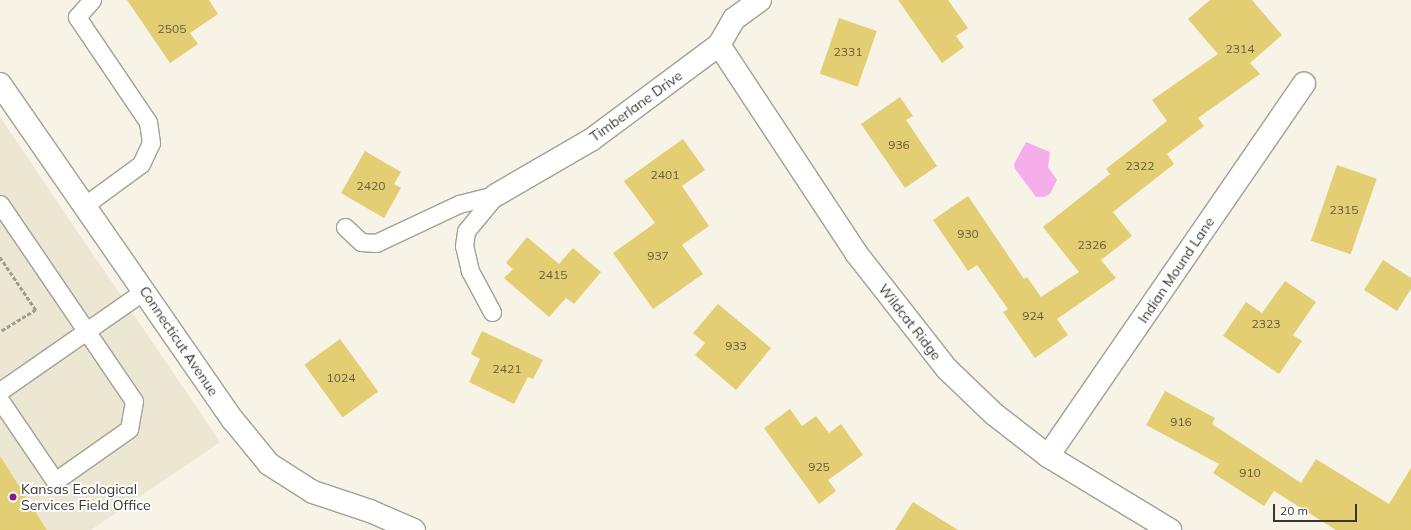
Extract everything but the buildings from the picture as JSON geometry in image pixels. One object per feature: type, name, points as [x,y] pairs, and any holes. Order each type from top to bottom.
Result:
[{"type":"street","name":"Timberlane Drive","points":[[496,195],[591,140],[719,45],[734,19],[760,0]]},
{"type":"street","name":"Wildcat Ridge","points":[[719,45],[856,253],[947,369],[994,414],[1048,456],[1170,530]]},
{"type":"street","name":"Connecticut Avenue","points":[[0,84],[232,420],[269,464],[313,492],[370,510],[414,530]]},
{"type":"street","name":"Indian Mound Lane","points":[[1048,456],[1304,84]]},
{"type":"lane","points":[[85,205],[141,164],[151,144],[148,122],[77,17],[92,0]]},
{"type":"lane","points":[[345,227],[361,242],[376,243],[459,204],[496,195]]},
{"type":"lane","points":[[492,312],[470,271],[464,246],[466,231],[496,195]]},
{"type":"lane","points":[[0,204],[134,401],[129,429],[55,481],[0,400]]},
{"type":"lane","points":[[0,391],[144,291]]},
{"type":"path","points":[[0,257],[36,310],[0,332]]},
{"type":"shaded area","points":[[0,117],[220,442],[91,530],[0,530]]},
{"type":"shaded area","points":[[1026,142],[1050,152],[1048,167],[1057,180],[1050,194],[1044,197],[1036,197],[1015,169],[1014,164]]},
{"type":"place","name":"Kansas Ecological Services Field Office","points":[[13,497]]}]
